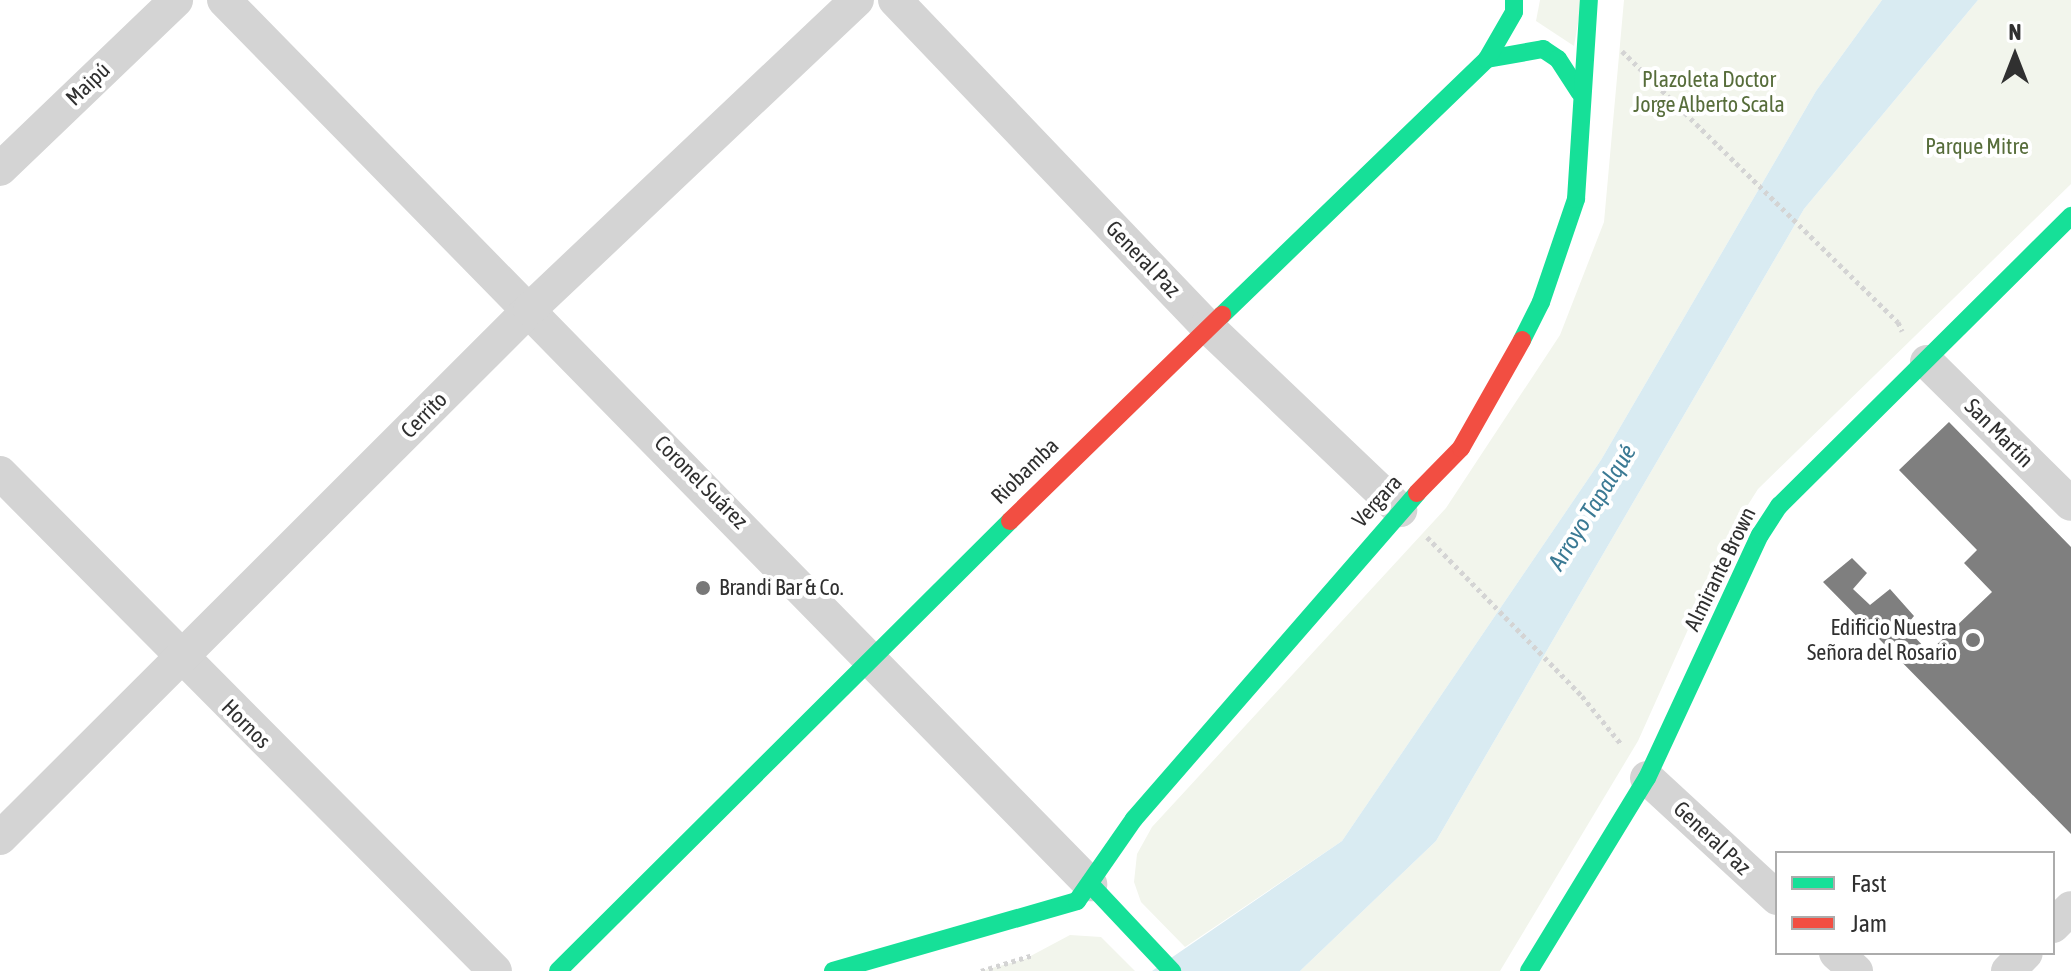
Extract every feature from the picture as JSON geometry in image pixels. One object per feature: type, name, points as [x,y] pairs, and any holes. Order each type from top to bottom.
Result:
[{"type":"street","name":"Maipú","points":[[0,169],[176,0]]},
{"type":"street","name":"Coronel Suárez","points":[[224,0],[871,655],[1172,971]]},
{"type":"street","name":"Cerrito","points":[[0,838],[530,309],[857,0]]},
{"type":"street","name":"General Paz","points":[[895,0],[1207,326],[1412,521]]},
{"type":"street","name":"Riobamba","points":[[558,971],[871,655],[1207,326],[1487,59],[1514,12],[1514,0]]},
{"type":"street","points":[[1580,93],[1589,0]]},
{"type":"street","points":[[1487,59],[1543,49],[1558,59],[1580,93]]},
{"type":"street","name":"Vergara","points":[[833,971],[1077,901],[1134,819],[1412,521],[1497,391],[1541,302],[1576,199],[1580,93]]},
{"type":"street","name":"Almirante Brown","points":[[1529,971],[1760,535],[1779,506],[1917,352],[2071,216]]},
{"type":"street","name":"San Martín","points":[[1917,352],[2071,504]]},
{"type":"street","name":"Hornos","points":[[0,473],[180,658],[495,971]]},
{"type":"street","name":"General Paz","points":[[1638,766],[1775,896]]},
{"type":"street","points":[[2055,924],[2071,908]]},
{"type":"street","points":[[1838,955],[1856,971]]},
{"type":"street","points":[[2008,971],[2024,955]]},
{"type":"path","points":[[1620,49],[1898,322],[1917,352]]},
{"type":"path","points":[[1412,521],[1582,696],[1638,766]]},
{"type":"green space","points":[[1540,0],[1582,0],[1574,46],[1536,21]]},
{"type":"green space","name":"Plazoleta Doctor Jorge Alberto Scala","points":[[1624,0],[1882,0],[1816,91],[1601,460],[1342,841],[1185,947],[1141,902],[1134,882],[1137,854],[1152,827],[1446,508],[1560,335],[1604,222]]},
{"type":"green space","name":"Parque Mitre","points":[[1978,0],[2071,0],[2071,184],[1758,489],[1734,527],[1638,741],[1500,971],[1300,971],[1436,841],[1804,209]]},
{"type":"green space","points":[[1070,935],[1101,937],[1135,971],[981,971],[1025,959]]},
{"type":"water","name":"Arroyo Tapalqué","points":[[1882,0],[1978,0],[1804,209],[1436,841],[1300,971],[1152,971],[1342,841],[1601,460],[1816,91]]},
{"type":"building","name":"Edificio Nuestra Señora del Rosario","points":[[1949,422],[2071,547],[2071,834],[1823,582],[1852,558],[1867,573],[1853,589],[1870,605],[1890,589],[1914,616],[1905,627],[1929,652],[1992,592],[1964,563],[1977,550],[1899,470]]},
{"type":"traffic: fast","points":[[1222,315],[1487,59],[1514,12],[1514,0]]},
{"type":"traffic: fast","points":[[1522,340],[1541,302],[1576,199],[1589,0]]},
{"type":"traffic: fast","points":[[1487,59],[1543,49],[1558,59],[1580,93]]},
{"type":"traffic: fast","points":[[1529,971],[1647,778],[1760,535],[1779,506],[2071,216]]},
{"type":"traffic: fast","points":[[833,971],[1077,901],[1134,819],[1417,493]]},
{"type":"traffic: fast","points":[[558,971],[1010,521]]},
{"type":"traffic: fast","points":[[1090,884],[1172,971]]},
{"type":"traffic: jam","points":[[1010,521],[1222,315]]},
{"type":"traffic: jam","points":[[1417,493],[1461,448],[1522,340]]},
{"type":"place","name":"Brandi Bar & Co.","points":[[703,588]]},
{"type":"place","name":"Edificio Nuestra Señora del Rosario","points":[[1973,640]]}]
